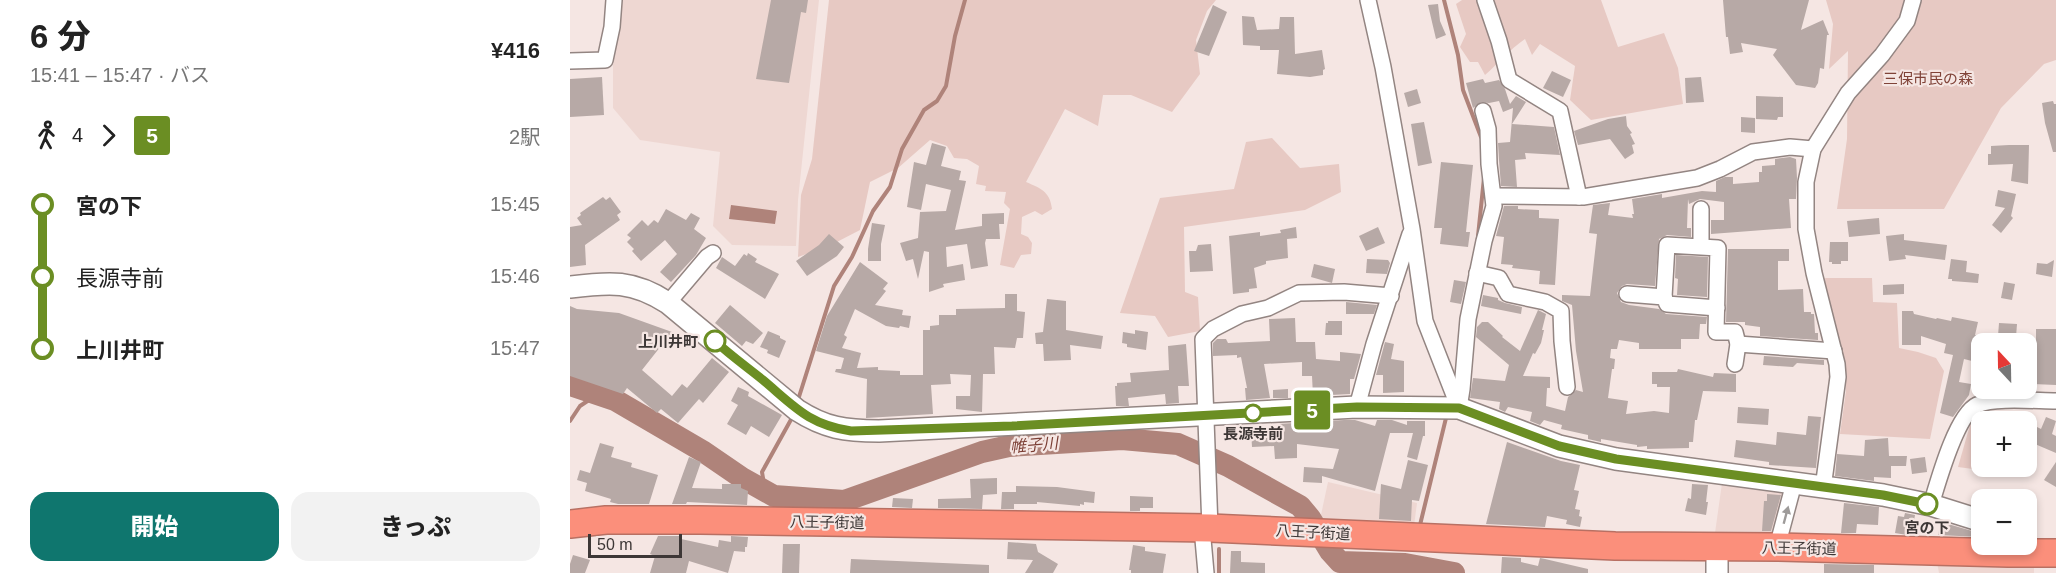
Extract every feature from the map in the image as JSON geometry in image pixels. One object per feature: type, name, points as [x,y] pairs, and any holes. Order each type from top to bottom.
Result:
[{"type":"highway","name":"八王子街道","points":[[570,524],[606,520],[700,520],[1206,528],[1603,546],[1717,560],[1777,547],[1971,549]]},
{"type":"highway","name":"八王子街道","points":[[2037,549],[2055,549]]},
{"type":"street","points":[[570,61],[605,60],[612,27],[614,0]]},
{"type":"street","points":[[1368,0],[1383,67],[1412,229],[1425,321],[1459,408]]},
{"type":"street","points":[[1485,0],[1509,80],[1560,111],[1579,197]]},
{"type":"street","points":[[1823,488],[1838,377],[1806,229],[1806,182],[1813,149],[1848,93],[1882,55],[1907,21],[1913,0]]},
{"type":"street","points":[[1459,408],[1468,319],[1494,206],[1488,129],[1483,111]]},
{"type":"street","points":[[1494,196],[1579,197],[1697,178],[1753,152],[1790,147],[1813,149]]},
{"type":"street","points":[[1701,209],[1701,246]]},
{"type":"street","points":[[1357,407],[1374,344],[1412,229]]},
{"type":"street","points":[[1717,308],[1667,304],[1664,297],[1667,245],[1718,248],[1717,308],[1716,332],[1735,332],[1738,344],[1735,364]]},
{"type":"street","points":[[668,303],[713,253]]},
{"type":"street","points":[[1477,273],[1499,278],[1508,294],[1545,302],[1561,311],[1567,387]]},
{"type":"street","points":[[570,286],[607,282],[623,283],[653,292],[797,410],[815,421],[851,431],[1206,416],[1357,407],[1459,408],[1559,446],[1616,459],[1883,495],[1931,505],[1971,518]]},
{"type":"street","points":[[1206,573],[1208,466],[1203,339],[1212,329],[1242,314],[1268,308],[1299,293],[1344,292],[1391,296]]},
{"type":"street","points":[[1627,294],[1664,297]]},
{"type":"street","points":[[1738,344],[1833,351]]},
{"type":"street","points":[[1931,505],[1950,447],[1958,429],[1975,406],[1992,401],[2056,400]]},
{"type":"street","points":[[1777,547],[1794,483]]},
{"type":"shaded area","points":[[609,0],[819,0],[798,200],[796,246],[732,245],[713,226],[720,152],[640,140],[613,108],[613,64],[620,11]]},
{"type":"shaded area","points":[[731,205],[777,211],[775,224],[729,219]]},
{"type":"shaded area","points":[[1328,482],[1417,503],[1414,526],[1324,525],[1321,515]]},
{"type":"shaded area","points":[[1722,483],[1789,492],[1777,535],[1715,533]]},
{"type":"shaded area","points":[[1937,562],[2034,563],[2034,573],[1939,573]]},
{"type":"green space","points":[[829,0],[1216,0],[1207,11],[1196,40],[1200,74],[1172,112],[1131,95],[1103,95],[1098,126],[1065,109],[1026,182],[1047,194],[1052,209],[1042,215],[1035,211],[1022,217],[1021,234],[1028,237],[1032,243],[1031,254],[1021,255],[1014,268],[1000,265],[1010,209],[1004,203],[1006,192],[985,191],[986,186],[976,184],[979,166],[967,159],[954,158],[947,146],[930,140],[898,168],[870,182],[860,230],[831,245],[798,257],[801,195],[812,159]]},
{"type":"green space","points":[[1462,0],[1601,0],[1618,47],[1664,33],[1678,68],[1683,104],[1591,120],[1570,100],[1575,66],[1540,44],[1532,55],[1525,39],[1485,75],[1478,62],[1470,62],[1460,47],[1466,34],[1456,4]]},
{"type":"green space","name":"三保市民の森","points":[[1826,0],[2056,0],[2056,60],[2044,64],[2001,108],[1944,209],[1837,209],[1847,139],[1848,51],[1829,69],[1833,24]]},
{"type":"green space","points":[[1272,138],[1300,168],[1339,164],[1341,192],[1305,210],[1184,227],[1185,292],[1198,297],[1200,331],[1168,337],[1155,316],[1120,313],[1160,198],[1234,189],[1246,142]]},
{"type":"green space","points":[[1872,278],[1873,302],[1897,303],[1899,348],[1936,358],[1944,371],[1930,439],[1840,434],[1846,391],[1843,356],[1823,279]]},
{"type":"green space","points":[[1970,425],[1971,425],[1971,469],[1958,467]]},
{"type":"building","points":[[771,0],[808,0],[806,13],[801,12],[789,83],[756,79]]},
{"type":"building","points":[[1723,0],[1809,0],[1801,30],[1823,20],[1829,35],[1827,35],[1824,69],[1820,68],[1815,88],[1796,85],[1773,55],[1777,49],[1741,43],[1743,52],[1730,54]]},
{"type":"building","points":[[1438,4],[1440,21],[1446,35],[1436,39],[1428,5]]},
{"type":"building","points":[[1213,5],[1227,12],[1209,56],[1194,51]]},
{"type":"building","points":[[1242,16],[1254,17],[1257,30],[1279,29],[1280,17],[1294,17],[1295,54],[1322,50],[1325,69],[1323,75],[1310,77],[1277,74],[1279,50],[1260,50],[1260,46],[1243,45]]},
{"type":"building","points":[[1552,71],[1571,80],[1563,97],[1543,88]]},
{"type":"building","points":[[602,77],[604,115],[570,117],[570,79]]},
{"type":"building","points":[[1701,77],[1704,102],[1686,103],[1685,78]]},
{"type":"building","points":[[1483,79],[1485,83],[1499,80],[1510,104],[1516,96],[1526,102],[1512,124],[1554,127],[1560,155],[1525,153],[1526,159],[1515,160],[1517,187],[1501,186],[1498,143],[1510,142],[1513,108],[1503,112],[1499,101],[1481,102],[1473,108],[1466,83]]},
{"type":"building","points":[[1417,89],[1421,103],[1408,107],[1404,93]]},
{"type":"building","points":[[1756,96],[1783,97],[1783,117],[1778,117],[1777,120],[1756,119]]},
{"type":"building","points":[[2053,101],[2056,104],[2056,152],[2053,152],[2042,103]]},
{"type":"building","points":[[1626,116],[1627,126],[1635,144],[1632,145],[1634,153],[1625,159],[1610,139],[1578,145],[1574,131],[1608,119]]},
{"type":"building","points":[[1741,117],[1755,118],[1755,133],[1741,132]]},
{"type":"building","points":[[1424,122],[1432,163],[1418,166],[1411,124]]},
{"type":"building","points":[[932,143],[946,147],[941,166],[961,171],[959,180],[966,181],[955,230],[982,226],[982,214],[1004,213],[1004,224],[999,224],[1000,239],[986,239],[988,266],[971,269],[967,244],[946,247],[947,267],[963,264],[965,280],[943,284],[944,287],[929,292],[929,252],[924,251],[918,279],[913,259],[906,261],[900,243],[918,238],[920,212],[946,211],[951,190],[926,184],[921,210],[907,207],[914,162],[926,165]]},
{"type":"building","points":[[2029,145],[2028,184],[2011,181],[2013,164],[1988,165],[1991,146]]},
{"type":"building","points":[[1790,157],[1796,159],[1797,178],[1796,199],[1789,199],[1791,228],[1711,234],[1711,220],[1724,220],[1724,202],[1700,199],[1689,204],[1688,199],[1687,228],[1691,228],[1691,237],[1667,235],[1659,239],[1655,286],[1627,284],[1622,286],[1617,293],[1621,302],[1629,305],[1659,309],[1666,314],[1707,317],[1706,324],[1700,324],[1699,339],[1681,339],[1681,349],[1639,349],[1639,343],[1619,340],[1617,349],[1611,349],[1610,358],[1615,359],[1608,398],[1628,401],[1626,414],[1654,411],[1669,413],[1670,387],[1657,387],[1657,384],[1652,384],[1652,372],[1677,372],[1678,369],[1713,377],[1714,373],[1736,374],[1736,392],[1703,391],[1697,420],[1695,420],[1693,442],[1689,442],[1689,448],[1647,449],[1647,446],[1637,447],[1637,445],[1601,439],[1601,442],[1588,439],[1588,435],[1561,429],[1562,425],[1544,420],[1540,425],[1530,421],[1532,412],[1508,407],[1505,412],[1499,409],[1500,402],[1470,398],[1473,378],[1505,381],[1509,365],[1476,337],[1477,327],[1482,322],[1488,322],[1520,351],[1538,310],[1546,314],[1542,330],[1544,330],[1541,343],[1535,354],[1533,353],[1523,376],[1550,377],[1546,406],[1565,411],[1568,397],[1576,390],[1583,392],[1576,351],[1572,305],[1562,301],[1562,295],[1590,296],[1597,234],[1589,233],[1593,205],[1610,203],[1608,215],[1633,218],[1632,199],[1662,194],[1662,198],[1702,191],[1716,192],[1716,181],[1725,177],[1733,177],[1733,184],[1759,182],[1759,172],[1762,172],[1762,166],[1775,165],[1775,159]]},
{"type":"building","points":[[1441,162],[1473,165],[1466,232],[1470,232],[1468,247],[1440,244],[1442,228],[1434,228]]},
{"type":"building","points":[[1998,190],[2016,194],[2011,216],[2013,218],[2001,233],[1992,225],[2005,208],[1995,206]]},
{"type":"building","points":[[603,197],[606,200],[610,197],[621,212],[617,215],[620,220],[585,245],[586,265],[570,267],[570,227],[582,225],[577,218],[581,215],[580,213]]},
{"type":"building","points":[[1504,206],[1539,210],[1539,218],[1559,219],[1555,285],[1539,284],[1540,271],[1512,268],[1513,265],[1501,264],[1504,237],[1496,236]]},
{"type":"building","points":[[666,209],[686,220],[691,213],[700,218],[694,229],[706,238],[696,255],[671,282],[660,272],[677,254],[665,240],[641,261],[627,242],[631,238],[627,235],[642,220],[648,226],[654,220],[658,223]]},
{"type":"building","points":[[1879,218],[1880,234],[1849,237],[1847,221]]},
{"type":"building","points":[[872,223],[885,225],[881,244],[881,261],[868,261]]},
{"type":"building","points":[[1296,227],[1297,238],[1287,239],[1288,258],[1266,261],[1266,264],[1254,268],[1257,288],[1249,289],[1249,292],[1233,294],[1229,236],[1260,232],[1260,236],[1281,233],[1280,230]]},
{"type":"building","points":[[1378,227],[1385,243],[1366,251],[1359,236]]},
{"type":"building","points":[[829,234],[844,247],[837,256],[807,276],[796,261],[819,245]]},
{"type":"building","points":[[1904,234],[1904,240],[1947,245],[1945,260],[1905,255],[1906,259],[1889,261],[1886,236]]},
{"type":"building","points":[[1830,242],[1848,242],[1848,261],[1841,261],[1841,264],[1829,262]]},
{"type":"building","points":[[1211,244],[1213,271],[1190,272],[1189,251],[1196,251],[1198,245]]},
{"type":"building","points":[[1728,249],[1789,249],[1789,261],[1778,261],[1778,290],[1803,289],[1804,312],[1814,314],[1815,333],[1818,333],[1818,340],[1760,336],[1760,327],[1745,325],[1745,322],[1726,322]]},
{"type":"building","points":[[748,253],[757,259],[755,262],[779,274],[765,299],[716,268],[722,257],[735,266],[744,254],[747,256]]},
{"type":"building","points":[[1676,255],[1708,257],[1707,297],[1677,295]]},
{"type":"building","points":[[1367,259],[1388,260],[1390,263],[1387,274],[1366,273]]},
{"type":"building","points":[[1951,259],[1967,261],[1966,272],[1979,274],[1978,283],[1948,279]]},
{"type":"building","points":[[2054,260],[2052,277],[2036,274],[2037,263],[2047,264]]},
{"type":"building","points":[[860,262],[888,283],[883,289],[886,291],[875,305],[903,310],[902,315],[911,316],[909,328],[900,326],[899,328],[886,326],[855,309],[844,335],[847,337],[842,348],[861,353],[857,368],[878,367],[878,370],[900,371],[900,375],[923,375],[923,330],[930,330],[930,326],[939,325],[939,315],[956,315],[956,309],[1005,308],[1005,294],[1017,294],[1017,311],[1025,312],[1023,338],[1017,338],[1015,348],[994,347],[995,374],[983,374],[982,412],[956,409],[956,396],[970,396],[971,375],[950,374],[951,384],[931,385],[933,414],[866,418],[867,379],[835,372],[836,369],[841,369],[844,358],[816,351],[827,316]]},
{"type":"building","points":[[1314,264],[1335,269],[1332,283],[1311,277]]},
{"type":"building","points":[[1454,280],[1466,282],[1461,304],[1450,302]]},
{"type":"building","points":[[2004,282],[2015,284],[2012,300],[2001,298]]},
{"type":"building","points":[[1904,284],[1904,294],[1883,295],[1883,285]]},
{"type":"building","points":[[1483,295],[1522,307],[1521,314],[1481,306]]},
{"type":"building","points":[[1047,299],[1066,301],[1066,330],[1103,336],[1101,349],[1070,345],[1071,360],[1044,361],[1043,344],[1036,344],[1035,333],[1043,332]]},
{"type":"building","points":[[1346,302],[1377,305],[1374,314],[1346,314]]},
{"type":"building","points":[[730,305],[763,333],[753,344],[746,341],[742,346],[715,323]]},
{"type":"building","points":[[570,306],[577,309],[619,313],[672,332],[642,370],[672,396],[682,384],[687,388],[712,358],[729,372],[703,403],[699,399],[678,423],[661,409],[657,413],[627,388],[623,394],[570,376]]},
{"type":"building","points":[[1902,311],[1913,311],[1914,314],[1936,319],[1951,321],[1952,317],[1978,322],[1975,333],[1971,333],[1971,361],[1964,359],[1959,382],[1971,384],[1969,395],[1953,417],[1940,413],[1953,355],[1944,353],[1946,344],[1921,336],[1921,345],[1902,345]]},
{"type":"building","points":[[1295,318],[1296,342],[1315,342],[1316,359],[1340,361],[1340,352],[1361,354],[1354,379],[1350,379],[1350,394],[1313,396],[1312,376],[1302,376],[1302,362],[1264,364],[1270,398],[1246,400],[1245,388],[1247,388],[1241,357],[1237,358],[1237,355],[1213,356],[1213,343],[1217,339],[1226,339],[1228,343],[1270,341],[1269,319]]},
{"type":"building","points":[[1328,321],[1342,321],[1342,335],[1325,335]]},
{"type":"building","points":[[1999,323],[2017,324],[2016,333],[1998,333]]},
{"type":"building","points":[[2036,329],[2056,329],[2056,385],[2037,384]]},
{"type":"building","points":[[1135,330],[1148,332],[1146,350],[1127,347],[1127,344],[1122,343],[1123,332],[1135,334]]},
{"type":"building","points":[[768,331],[786,341],[779,358],[760,347]]},
{"type":"building","points":[[1385,342],[1394,344],[1391,359],[1404,361],[1404,392],[1383,393],[1383,375],[1376,375]]},
{"type":"building","points":[[1186,344],[1189,386],[1178,386],[1179,403],[1166,404],[1165,394],[1128,398],[1129,406],[1116,406],[1115,386],[1117,383],[1131,382],[1130,373],[1169,370],[1168,346]]},
{"type":"building","points":[[1764,356],[1824,360],[1824,365],[1797,363],[1793,367],[1763,365]]},
{"type":"building","points":[[738,387],[749,392],[748,396],[782,415],[769,437],[751,426],[746,435],[727,424],[738,405],[731,401]]},
{"type":"building","points":[[1288,389],[1288,398],[1273,398],[1273,390]]},
{"type":"building","points":[[1738,407],[1769,409],[1768,425],[1737,423]]},
{"type":"building","points":[[1808,416],[1821,417],[1816,468],[1769,465],[1769,462],[1734,457],[1736,440],[1776,445],[1777,432],[1806,435]]},
{"type":"building","points":[[2046,417],[2056,421],[2052,434],[2056,436],[2056,453],[2037,445],[2037,427],[2041,429]]},
{"type":"building","points":[[1355,420],[1375,426],[1377,420],[1392,420],[1407,425],[1407,421],[1425,421],[1425,436],[1423,436],[1417,460],[1407,457],[1413,433],[1390,433],[1375,491],[1322,476],[1322,483],[1303,482],[1304,467],[1333,469],[1339,449],[1297,444],[1297,458],[1275,459],[1274,446],[1252,447],[1251,430],[1279,429],[1278,424]]},
{"type":"building","points":[[1888,438],[1889,456],[1907,456],[1906,466],[1891,466],[1891,478],[1874,477],[1874,481],[1835,476],[1837,454],[1864,456],[1865,440]]},
{"type":"building","points":[[1507,442],[1561,461],[1580,465],[1574,490],[1579,491],[1575,509],[1580,510],[1579,516],[1582,517],[1580,527],[1566,524],[1567,520],[1547,516],[1545,527],[1486,524]]},
{"type":"building","points":[[600,443],[614,447],[611,457],[632,463],[631,467],[658,475],[649,504],[618,504],[610,502],[611,499],[585,491],[587,483],[577,480],[580,470],[590,473]]},
{"type":"building","points":[[689,457],[701,462],[692,488],[722,489],[722,484],[741,484],[741,488],[748,491],[747,505],[687,502],[686,504],[672,504]]},
{"type":"building","points":[[1925,457],[1927,472],[1912,474],[1910,459]]},
{"type":"building","points":[[1408,460],[1428,465],[1419,501],[1412,500],[1411,521],[1379,519],[1381,484],[1401,489]]},
{"type":"building","points":[[2056,462],[2056,487],[2044,480]]},
{"type":"building","points":[[997,478],[997,494],[983,495],[982,509],[938,508],[938,499],[971,498],[970,479]]},
{"type":"building","points":[[1692,484],[1708,485],[1706,515],[1685,511],[1688,498],[1691,499]]},
{"type":"building","points":[[1016,486],[1057,487],[1095,492],[1094,503],[1084,502],[1084,505],[1080,504],[1080,506],[1037,502],[1037,504],[1014,504],[1014,509],[1001,509],[1002,492],[1016,492]]},
{"type":"building","points":[[1767,494],[1781,495],[1771,531],[1762,531],[1764,501],[1767,501]]},
{"type":"building","points":[[1130,496],[1153,497],[1153,508],[1130,511]]},
{"type":"building","points":[[893,498],[913,499],[912,508],[892,507]]},
{"type":"building","points":[[1844,503],[1879,507],[1878,525],[1857,524],[1856,533],[1841,533]]},
{"type":"building","points":[[1905,513],[1915,515],[1912,533],[1908,532],[1907,535],[1895,533],[1898,516],[1904,517]]},
{"type":"building","points":[[1941,522],[1971,531],[1971,537],[1938,535]]},
{"type":"building","points":[[658,536],[682,536],[681,539],[718,547],[719,540],[731,542],[731,536],[748,537],[745,552],[734,551],[728,573],[689,561],[686,573],[650,573],[655,556],[650,554]]},
{"type":"building","points":[[1008,542],[1036,544],[1038,552],[1058,564],[1053,573],[1025,573],[1033,560],[1007,559]]},
{"type":"building","points":[[783,544],[800,544],[799,573],[782,573]]},
{"type":"building","points":[[1133,545],[1145,547],[1145,551],[1166,554],[1163,573],[1131,573],[1129,570]]},
{"type":"building","points":[[1231,551],[1241,551],[1241,562],[1265,563],[1265,573],[1230,573]]},
{"type":"building","points":[[573,555],[590,560],[585,573],[570,573]]},
{"type":"building","points":[[1502,557],[1521,558],[1521,562],[1538,566],[1540,558],[1588,569],[1588,573],[1501,573]]},
{"type":"building","points":[[851,559],[989,565],[989,573],[850,573]]},
{"type":"building","points":[[1824,564],[1874,565],[1874,573],[1824,573]]},
{"type":"waterway","points":[[798,400],[834,286],[852,257],[873,211],[890,187],[902,149],[924,110],[937,101],[946,86],[955,36],[965,0]]},
{"type":"waterway","points":[[1444,0],[1458,55],[1463,90],[1481,137]]},
{"type":"waterway","points":[[1478,236],[1484,178]]},
{"type":"waterway","name":"帷子川","points":[[570,385],[615,400],[774,496],[844,501],[982,452],[1009,446],[1122,439],[1178,444],[1228,466],[1300,506],[1340,562],[1405,564],[1454,573]]},
{"type":"waterway","points":[[570,421],[580,406],[598,394]]},
{"type":"waterway","points":[[765,490],[762,472],[793,416]]},
{"type":"waterway","points":[[1420,525],[1446,418]]},
{"type":"waterway","name":"帷子川","points":[[1227,474],[1228,466]]},
{"type":"waterway","points":[[1219,549],[1219,573]]},
{"type":"bus line","name":"5","points":[[715,341],[797,410],[815,421],[851,431],[1012,426],[1357,407],[1459,408],[1559,446],[1616,459],[1883,495],[1927,504]]},
{"type":"place","name":"上川井町","points":[[715,341]]},
{"type":"place","name":"長源寺前","points":[[1253,413]]},
{"type":"place","name":"宮の下","points":[[1927,504]]}]
